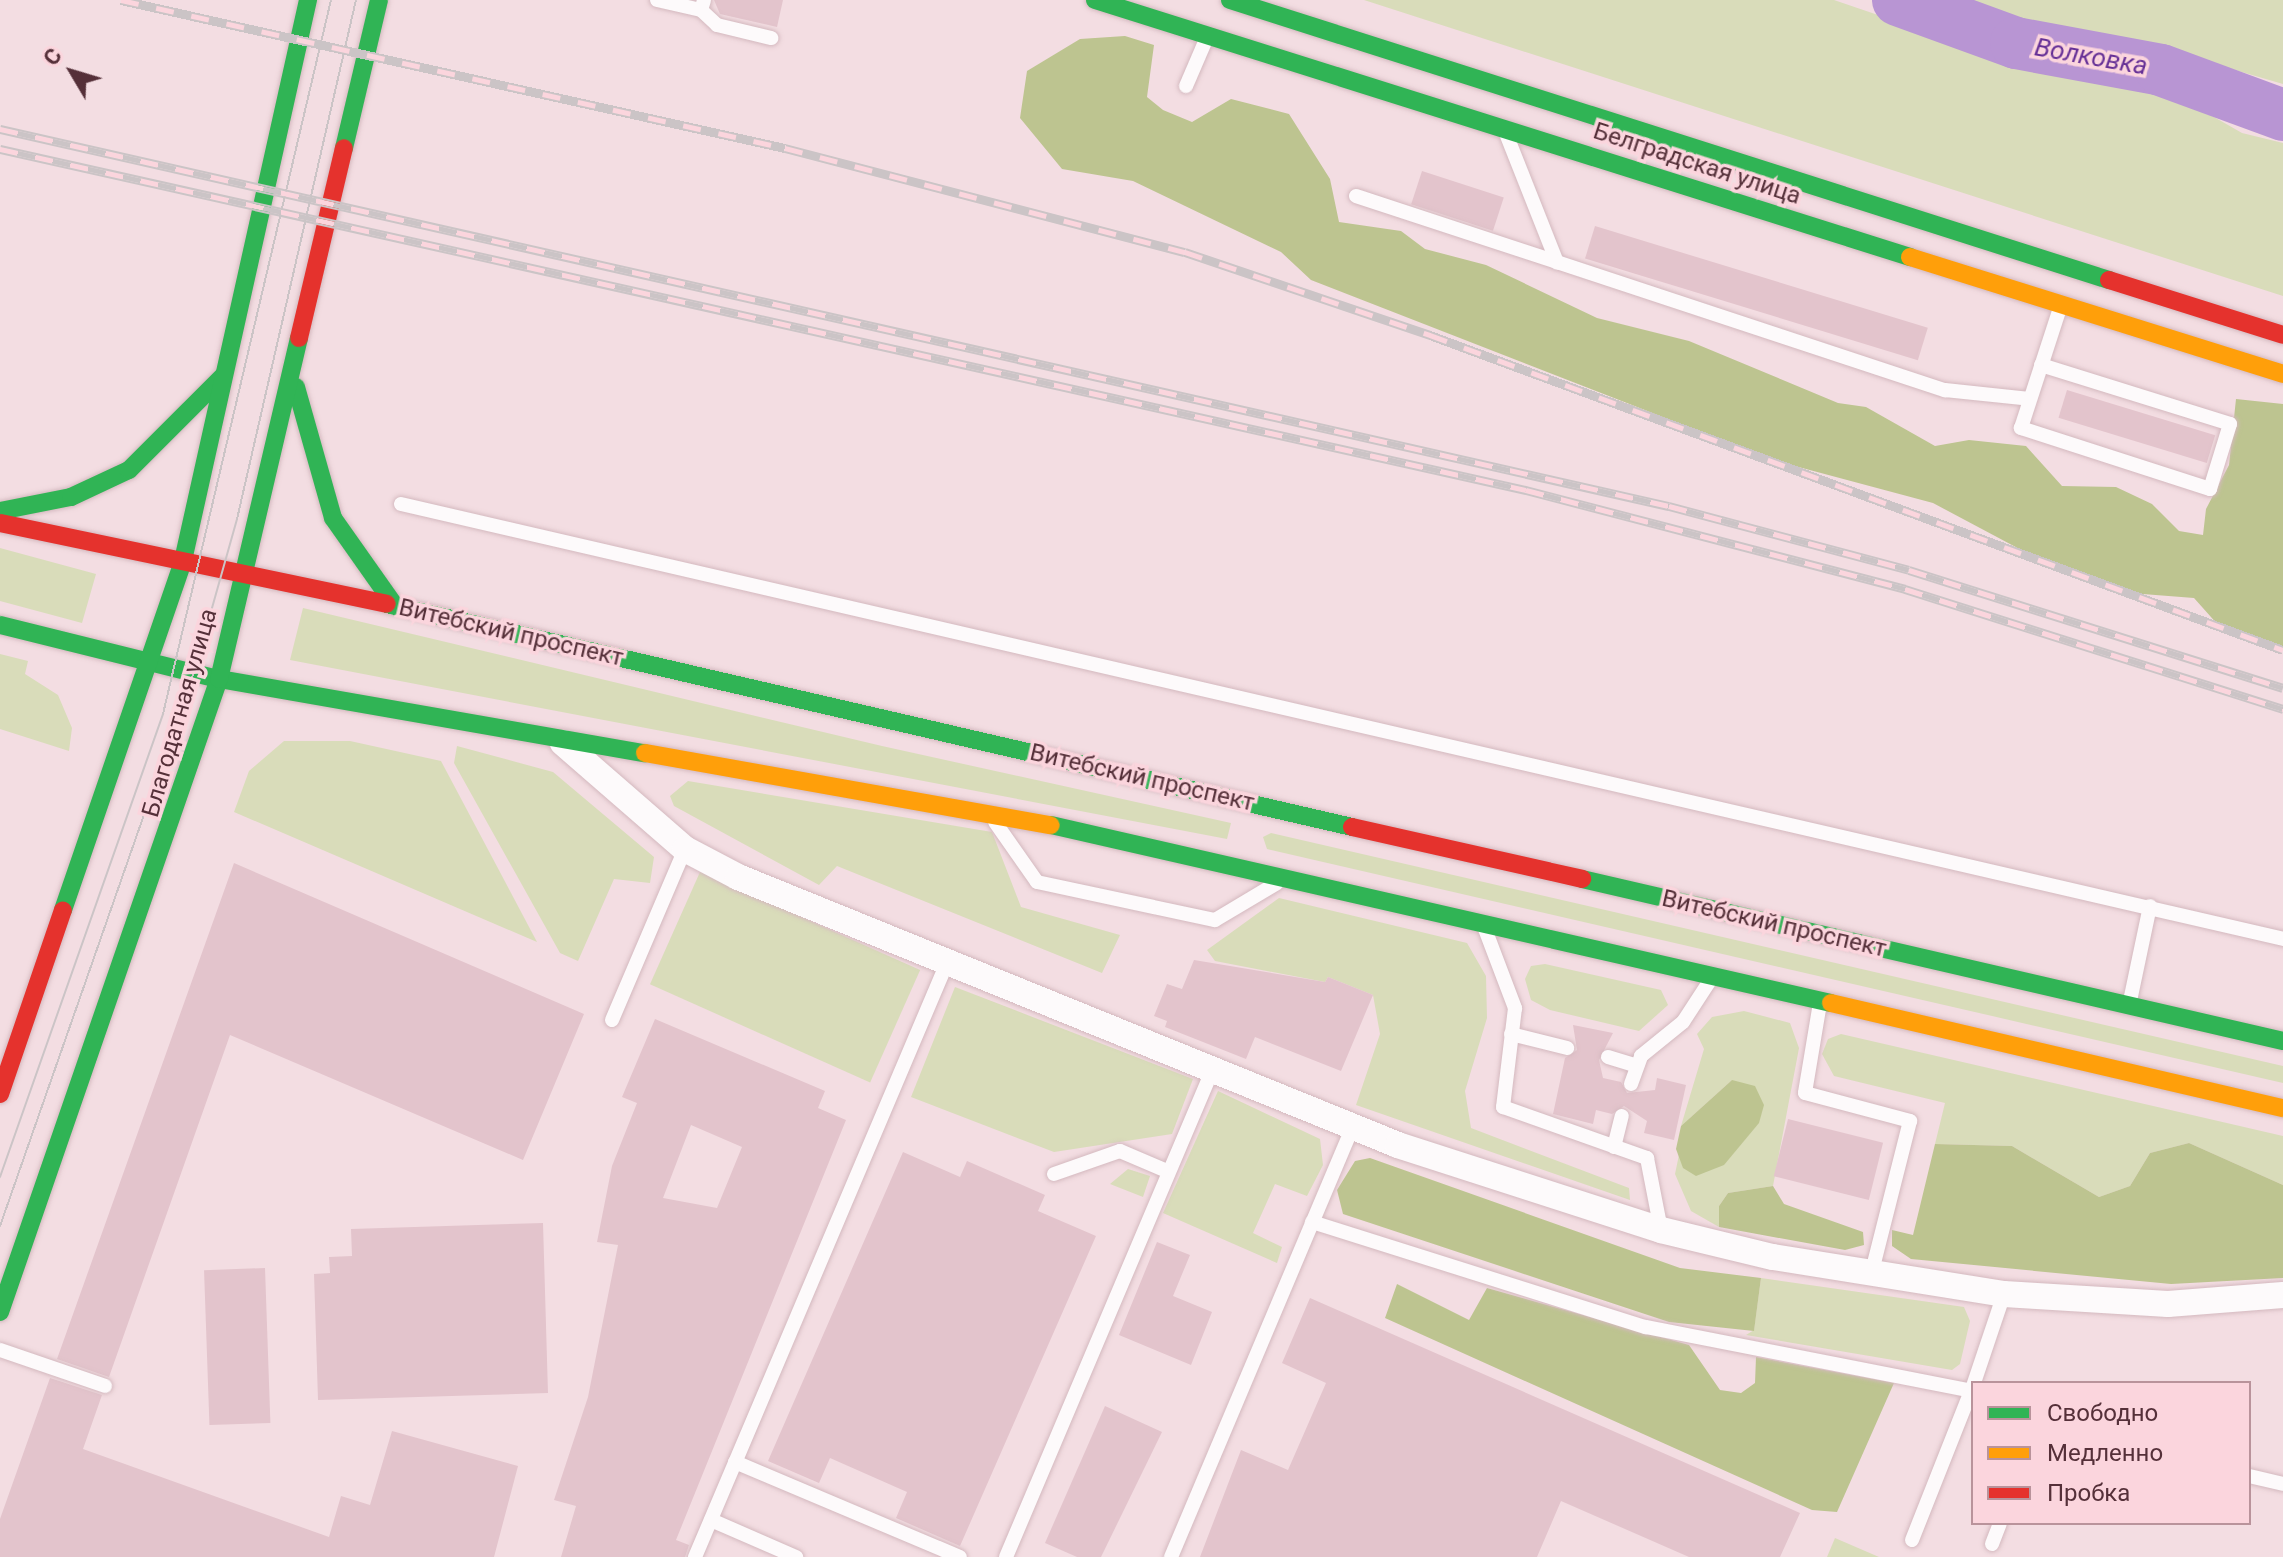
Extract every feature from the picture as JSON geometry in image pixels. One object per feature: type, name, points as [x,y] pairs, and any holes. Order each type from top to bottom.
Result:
[{"type":"main road","name":"Благодатная улица","points":[[0,1094],[182,565],[308,0]]},
{"type":"main road","name":"Благодатная улица","points":[[0,1312],[219,679],[294,378],[379,0]]},
{"type":"main road","name":"Белградская улица","points":[[1095,0],[1209,33],[2283,374]]},
{"type":"main road","name":"Белградская улица","points":[[1230,0],[2283,335]]},
{"type":"main road","points":[[0,511],[71,497],[129,470],[226,372]]},
{"type":"main road","points":[[294,378],[333,518],[395,606]]},
{"type":"main road","name":"Витебский проспект","points":[[0,523],[182,565],[244,574],[395,606],[2283,1041]]},
{"type":"main road","points":[[0,625],[219,679],[988,812],[1253,868],[2283,1108]]},
{"type":"main road","points":[[1248,827],[1264,806]]},
{"type":"main road","points":[[1245,847],[1253,868]]},
{"type":"street","points":[[557,738],[685,849],[946,965],[1353,1127],[1661,1230],[1871,1275],[2004,1294],[2168,1304],[2283,1295]]},
{"type":"lane","points":[[657,0],[703,5],[717,25],[771,38]]},
{"type":"lane","points":[[1186,86],[1209,33]]},
{"type":"lane","points":[[1504,128],[1557,262]]},
{"type":"lane","points":[[1356,196],[1945,390],[2030,399]]},
{"type":"lane","points":[[2041,365],[2230,424],[2210,489],[2021,428],[2030,399],[2041,365],[2061,304]]},
{"type":"lane","points":[[401,504],[2283,939]]},
{"type":"lane","points":[[988,812],[1037,882],[1215,920],[1288,877]]},
{"type":"lane","points":[[612,1020],[685,849]]},
{"type":"lane","points":[[2129,1005],[2150,906]]},
{"type":"lane","points":[[1482,921],[1515,1008],[1503,1107],[1647,1158],[1661,1230]]},
{"type":"lane","points":[[695,1557],[946,965]]},
{"type":"lane","points":[[1631,1084],[1637,1066],[1683,1022],[1714,975]]},
{"type":"lane","points":[[1821,998],[1805,1093],[1910,1121],[1871,1275]]},
{"type":"lane","points":[[1511,1034],[1567,1048]]},
{"type":"lane","points":[[1608,1057],[1637,1066]]},
{"type":"lane","points":[[1006,1557],[1167,1171],[1212,1071]]},
{"type":"lane","points":[[1614,1147],[1622,1116]]},
{"type":"lane","points":[[1171,1557],[1353,1127]]},
{"type":"lane","points":[[1054,1174],[1120,1151],[1167,1171]]},
{"type":"lane","points":[[1312,1222],[1646,1327],[1971,1388]]},
{"type":"lane","points":[[1975,1381],[2004,1294]]},
{"type":"lane","points":[[0,1350],[105,1386]]},
{"type":"lane","points":[[1912,1540],[1971,1393]]},
{"type":"lane","points":[[735,1462],[960,1557]]},
{"type":"lane","points":[[2251,1476],[2283,1484]]},
{"type":"lane","points":[[711,1520],[796,1557]]},
{"type":"lane","points":[[1992,1544],[1999,1525]]},
{"type":"green space","points":[[1364,0],[1834,0],[2051,74],[2179,97],[2242,133],[2283,143],[2283,296]]},
{"type":"green space","points":[[1955,0],[2283,0],[2283,84],[2135,41],[2024,27]]},
{"type":"green space","points":[[1125,36],[1154,45],[1147,97],[1163,110],[1192,122],[1231,99],[1289,114],[1330,179],[1339,222],[1401,231],[1425,249],[1486,265],[1597,318],[1689,341],[1838,403],[1866,407],[1935,446],[1969,440],[2026,446],[2062,486],[2116,487],[2152,504],[2179,531],[2203,535],[2206,509],[2229,465],[2236,399],[2283,404],[2283,649],[2219,626],[2194,598],[2130,593],[2068,575],[1933,503],[1776,461],[1311,280],[1281,252],[1133,181],[1062,169],[1020,118],[1027,71],[1080,39]]},
{"type":"green space","points":[[0,548],[96,574],[82,623],[0,601]]},
{"type":"green space","points":[[303,608],[882,746],[1231,823],[1227,839],[290,660]]},
{"type":"green space","points":[[0,654],[28,661],[25,674],[58,695],[72,728],[69,751],[0,729]]},
{"type":"green space","points":[[284,741],[350,741],[441,761],[537,942],[234,812],[249,771]]},
{"type":"green space","points":[[457,746],[553,772],[654,857],[650,883],[614,879],[578,961],[560,953],[454,763]]},
{"type":"green space","points":[[688,781],[992,832],[1021,907],[1120,935],[1102,973],[837,866],[819,885],[674,806],[670,796]]},
{"type":"green space","points":[[1271,833],[2283,1066],[2283,1083],[1267,849],[1263,837]]},
{"type":"green space","points":[[700,872],[920,970],[870,1082],[650,984]]},
{"type":"green space","points":[[1279,898],[1467,943],[1486,976],[1487,1018],[1465,1091],[1471,1128],[1629,1188],[1630,1200],[1356,1105],[1380,1034],[1373,995],[1328,977],[1325,982],[1215,961],[1207,950]]},
{"type":"green space","points":[[1545,964],[1661,990],[1668,1005],[1639,1031],[1550,1010],[1531,1000],[1525,979],[1531,966]]},
{"type":"green space","points":[[955,987],[1193,1079],[1172,1134],[1054,1152],[911,1097]]},
{"type":"green space","points":[[1744,1011],[1790,1023],[1799,1048],[1773,1186],[1728,1193],[1719,1206],[1719,1227],[1691,1211],[1675,1174],[1680,1150],[1732,1080],[1681,1126],[1704,1049],[1697,1034],[1712,1017]]},
{"type":"green space","points":[[1841,1034],[2283,1136],[2283,1185],[2189,1143],[2150,1153],[2130,1186],[2099,1197],[2012,1146],[1935,1144],[1945,1103],[1834,1076],[1822,1054],[1828,1039]]},
{"type":"green space","points":[[1732,1080],[1755,1086],[1764,1105],[1759,1123],[1724,1165],[1696,1176],[1683,1168],[1676,1149],[1681,1126]]},
{"type":"green space","points":[[1218,1091],[1320,1139],[1323,1165],[1307,1196],[1275,1184],[1253,1233],[1282,1247],[1277,1263],[1163,1213]]},
{"type":"green space","points":[[2189,1143],[2283,1185],[2283,1278],[2171,1284],[1911,1259],[1892,1246],[1892,1230],[1913,1235],[1935,1144],[2012,1146],[2099,1197],[2130,1186],[2150,1153]]},
{"type":"green space","points":[[1370,1158],[1680,1268],[1761,1278],[1754,1331],[1669,1322],[1343,1214],[1337,1190],[1355,1161]]},
{"type":"green space","points":[[1128,1169],[1150,1176],[1143,1197],[1110,1184]]},
{"type":"green space","points":[[1773,1186],[1784,1204],[1863,1232],[1864,1245],[1845,1250],[1719,1227],[1719,1206],[1728,1193]]},
{"type":"green space","points":[[1761,1278],[1964,1307],[1970,1321],[1960,1364],[1952,1370],[1746,1335],[1754,1330]]},
{"type":"green space","points":[[1397,1284],[1469,1320],[1487,1288],[1689,1345],[1720,1390],[1741,1393],[1755,1383],[1756,1357],[1894,1383],[1837,1512],[1812,1510],[1385,1318]]},
{"type":"green space","points":[[1835,1538],[1879,1557],[1827,1557]]},
{"type":"building","points":[[714,0],[783,0],[777,27],[720,14]]},
{"type":"building","points":[[1422,171],[1504,198],[1493,231],[1411,204]]},
{"type":"building","points":[[1595,226],[1928,328],[1918,360],[1585,259]]},
{"type":"building","points":[[2067,390],[2215,435],[2207,463],[2059,418]]},
{"type":"building","points":[[234,863],[584,1014],[523,1160],[230,1035],[109,1377],[57,1359]]},
{"type":"building","points":[[1194,960],[1325,982],[1328,977],[1373,995],[1341,1071],[1255,1037],[1246,1059],[1165,1027],[1167,1021],[1154,1016],[1167,984],[1182,989]]},
{"type":"building","points":[[655,1019],[825,1091],[818,1108],[846,1120],[676,1540],[689,1545],[685,1557],[561,1557],[576,1506],[554,1500],[588,1397],[618,1245],[597,1242],[612,1166],[637,1103],[622,1097]],"holes":[[[691,1125],[742,1147],[717,1208],[663,1198]]]},
{"type":"building","points":[[1573,1025],[1613,1033],[1599,1060],[1603,1078],[1621,1082],[1627,1093],[1655,1090],[1657,1078],[1686,1085],[1674,1140],[1644,1133],[1647,1121],[1624,1106],[1612,1114],[1596,1110],[1593,1124],[1553,1114],[1565,1058],[1577,1050]]},
{"type":"building","points":[[1788,1119],[1883,1143],[1869,1200],[1774,1176]]},
{"type":"building","points":[[903,1152],[960,1177],[967,1161],[1045,1195],[1038,1211],[1096,1236],[960,1546],[896,1518],[907,1492],[830,1458],[819,1483],[768,1461]]},
{"type":"building","points":[[543,1223],[548,1393],[318,1400],[314,1274],[330,1273],[329,1257],[352,1256],[351,1229]]},
{"type":"building","points":[[1157,1242],[1190,1255],[1173,1296],[1212,1312],[1191,1365],[1119,1335]]},
{"type":"building","points":[[265,1268],[270,1423],[209,1425],[204,1270]]},
{"type":"building","points":[[1310,1298],[1800,1513],[1780,1557],[1689,1557],[1561,1501],[1537,1557],[1200,1557],[1241,1450],[1288,1470],[1326,1383],[1282,1363]]},
{"type":"building","points":[[50,1378],[102,1395],[83,1449],[329,1537],[341,1496],[370,1505],[392,1431],[518,1466],[494,1557],[0,1557],[0,1519]]},
{"type":"building","points":[[1105,1406],[1162,1432],[1101,1557],[1077,1557],[1045,1543]]},
{"type":"waterway","name":"Волковка","points":[[1898,0],[2016,43],[2161,70],[2283,115]]},
{"type":"tram line","points":[[0,1177],[163,714],[331,0]]},
{"type":"tram line","points":[[0,1226],[194,672],[237,519],[356,0]]},
{"type":"railway","points":[[121,0],[785,148],[1185,252],[1430,335],[2283,650]]},
{"type":"railway","points":[[0,129],[1669,506],[1909,570],[2283,688]]},
{"type":"railway","points":[[0,149],[1526,490],[1905,589],[2283,709]]},
{"type":"traffic: fast","points":[[63,910],[182,565],[308,0]]},
{"type":"traffic: fast","points":[[344,148],[379,0]]},
{"type":"traffic: fast","points":[[1095,0],[1910,257]]},
{"type":"traffic: fast","points":[[1230,0],[2109,280]]},
{"type":"traffic: fast","points":[[0,1312],[219,679],[299,338]]},
{"type":"traffic: fast","points":[[0,511],[71,497],[129,470],[223,376]]},
{"type":"traffic: fast","points":[[296,387],[333,518],[395,606]]},
{"type":"traffic: fast","points":[[387,604],[1352,827]]},
{"type":"traffic: fast","points":[[0,625],[219,679],[645,753]]},
{"type":"traffic: fast","points":[[1051,825],[1831,1003]]},
{"type":"traffic: fast","points":[[1582,879],[2283,1041]]},
{"type":"traffic: slow","points":[[1910,257],[2283,374]]},
{"type":"traffic: slow","points":[[645,753],[1051,825]]},
{"type":"traffic: slow","points":[[1831,1003],[2283,1108]]},
{"type":"traffic: jam","points":[[299,338],[344,148]]},
{"type":"traffic: jam","points":[[2109,280],[2283,335]]},
{"type":"traffic: jam","points":[[0,523],[387,604]]},
{"type":"traffic: jam","points":[[1352,827],[1582,879]]},
{"type":"traffic: jam","points":[[0,1094],[63,910]]}]
